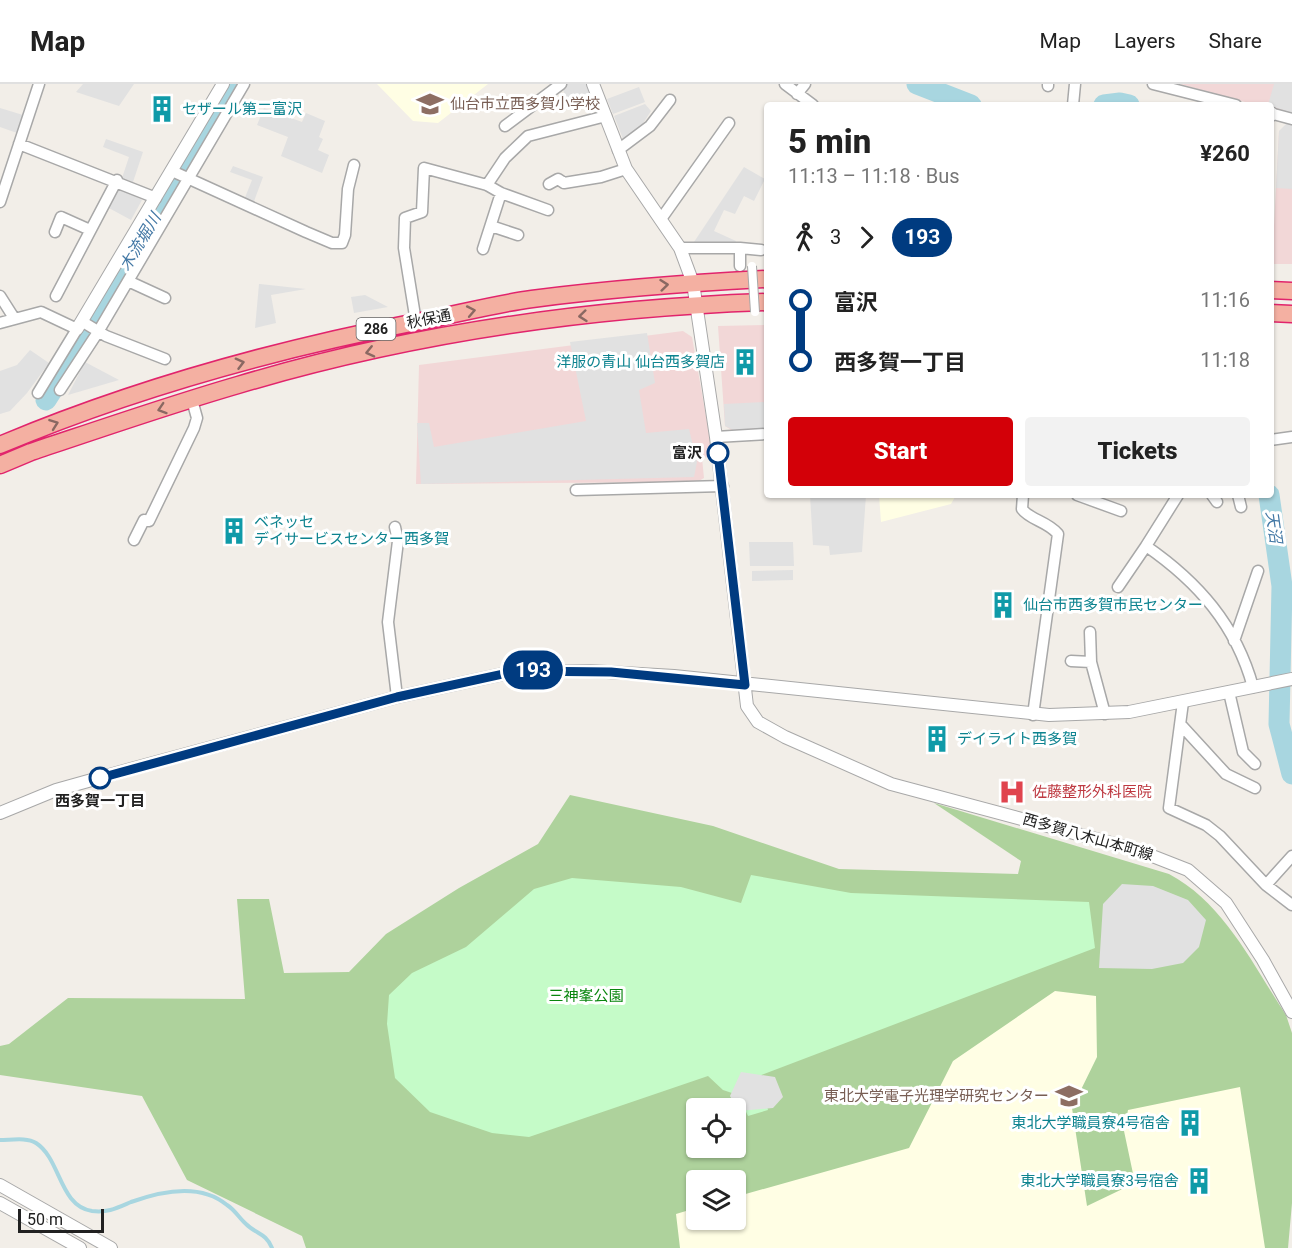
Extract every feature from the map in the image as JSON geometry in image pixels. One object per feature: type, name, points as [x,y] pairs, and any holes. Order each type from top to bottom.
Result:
[{"type":"highway","name":"秋保通","points":[[0,445],[118,401],[235,364],[369,330],[530,299],[693,283],[740,272],[764,278]]},
{"type":"highway","points":[[1274,290],[1292,291]]},
{"type":"highway","name":"秋保通","points":[[0,465],[31,452],[240,384],[374,351],[533,321],[696,304],[760,307]]},
{"type":"highway","points":[[1274,313],[1292,314]]},
{"type":"street","points":[[0,202],[39,84]]},
{"type":"street","points":[[38,393],[128,281],[181,175],[222,84]]},
{"type":"street","points":[[60,390],[88,328],[156,198],[181,175],[244,84]]},
{"type":"street","points":[[505,126],[561,84]]},
{"type":"street","name":"西多賀八木山本町線","points":[[593,84],[626,169],[680,248],[693,283],[723,486],[747,706],[758,722],[819,754],[891,784],[1137,850],[1188,870],[1226,903],[1263,960],[1292,1012]]},
{"type":"street","points":[[785,84],[809,102]]},
{"type":"street","points":[[797,94],[805,84]]},
{"type":"street","points":[[1073,102],[1075,84]]},
{"type":"street","points":[[1153,84],[1224,102]]},
{"type":"street","points":[[618,150],[650,126],[670,100]]},
{"type":"street","points":[[1274,116],[1292,119]]},
{"type":"street","points":[[487,185],[505,158],[528,136],[606,117]]},
{"type":"street","points":[[661,219],[729,123]]},
{"type":"street","points":[[19,144],[117,180],[156,198]]},
{"type":"street","points":[[181,175],[332,243],[342,243],[345,235],[348,189],[354,165]]},
{"type":"street","points":[[416,322],[404,248],[405,218],[422,212],[424,168],[487,185],[501,193],[548,210]]},
{"type":"street","points":[[549,184],[558,178],[564,183],[601,177],[626,169]]},
{"type":"street","points":[[56,296],[117,180]]},
{"type":"street","points":[[483,249],[501,193]]},
{"type":"street","points":[[55,232],[61,217],[90,230]]},
{"type":"street","points":[[491,226],[518,235]]},
{"type":"street","points":[[680,248],[761,250]]},
{"type":"street","points":[[740,248],[740,272]]},
{"type":"street","points":[[752,266],[760,307]]},
{"type":"street","points":[[128,281],[165,298]]},
{"type":"street","points":[[0,296],[14,318]]},
{"type":"street","points":[[0,323],[41,312],[165,359]]},
{"type":"street","points":[[134,540],[144,519],[149,521],[194,428],[197,418],[192,400]]},
{"type":"street","points":[[716,437],[764,434]]},
{"type":"street","points":[[1274,439],[1292,437]]},
{"type":"street","points":[[576,490],[723,486]]},
{"type":"street","points":[[1023,498],[1022,508],[1026,514],[1048,524],[1058,534],[1033,715]]},
{"type":"street","points":[[1086,498],[1121,510]]},
{"type":"street","points":[[1118,587],[1176,498]]},
{"type":"street","points":[[1239,498],[1241,507]]},
{"type":"street","points":[[395,527],[398,541],[388,622],[397,697]]},
{"type":"street","points":[[1146,546],[1201,590],[1244,656],[1253,687]]},
{"type":"street","points":[[1234,641],[1258,571]]},
{"type":"street","points":[[1090,632],[1091,662],[1105,714]]},
{"type":"street","points":[[1071,661],[1091,662]]},
{"type":"street","points":[[0,813],[67,787],[397,697],[493,674],[528,670],[611,672],[1033,715],[1105,714],[1183,702],[1291,679]]},
{"type":"street","points":[[1229,692],[1243,752],[1255,764]]},
{"type":"street","points":[[1183,702],[1169,808],[1206,825],[1220,836],[1266,885],[1292,905]]},
{"type":"street","points":[[1181,725],[1226,774],[1255,788]]},
{"type":"street","points":[[1266,885],[1292,856]]},
{"type":"street","points":[[0,1185],[111,1248]]},
{"type":"street","points":[[0,1203],[80,1248]]},
{"type":"shaded area","points":[[83,84],[134,84],[119,106],[76,92]]},
{"type":"shaded area","name":"仙台市立西多賀小学校","points":[[377,84],[488,84],[438,123],[413,121]]},
{"type":"shaded area","points":[[565,84],[588,84],[593,96],[568,102],[562,87]]},
{"type":"shaded area","points":[[1180,84],[1292,84],[1292,114],[1274,110],[1274,102],[1245,102]]},
{"type":"shaded area","points":[[1274,84],[1292,84],[1292,113],[1274,107],[1274,102],[1269,102]]},
{"type":"shaded area","points":[[639,87],[645,102],[613,114],[607,99]]},
{"type":"shaded area","points":[[645,104],[651,111],[642,125],[623,139],[614,116]]},
{"type":"shaded area","points":[[0,108],[23,115],[17,133],[0,127]]},
{"type":"shaded area","points":[[264,108],[302,122],[306,113],[325,121],[319,137],[323,139],[318,150],[329,155],[322,173],[281,156],[288,137],[257,125]]},
{"type":"shaded area","points":[[1287,123],[1292,124],[1292,189],[1276,188],[1279,131]]},
{"type":"shaded area","points":[[1292,124],[1292,264],[1274,264],[1279,131]]},
{"type":"shaded area","points":[[106,139],[143,152],[133,182],[122,178],[129,157],[103,147]]},
{"type":"shaded area","points":[[233,166],[263,177],[253,204],[244,200],[252,180],[230,172]]},
{"type":"shaded area","points":[[744,167],[764,178],[754,201],[744,196],[735,214],[724,210],[714,231],[736,241],[734,245],[694,242]]},
{"type":"shaded area","points":[[118,187],[142,200],[131,220],[107,207]]},
{"type":"shaded area","points":[[259,284],[306,289],[271,295],[276,323],[255,328]]},
{"type":"shaded area","points":[[365,295],[388,307],[354,313],[351,297]]},
{"type":"shaded area","name":"洋服の青山 仙台西多賀店","points":[[764,325],[764,429],[733,431],[725,426],[718,326]]},
{"type":"shaded area","points":[[683,331],[692,337],[713,456],[702,458],[704,478],[697,482],[416,484],[419,365]]},
{"type":"shaded area","points":[[647,333],[655,383],[639,390],[646,433],[689,429],[697,462],[694,477],[421,484],[417,423],[429,423],[434,447],[586,421],[570,342]]},
{"type":"shaded area","points":[[30,350],[49,363],[27,393],[10,411],[0,414],[0,371],[17,365]]},
{"type":"shaded area","points":[[85,362],[119,380],[68,395]]},
{"type":"shaded area","points":[[764,402],[764,428],[733,430],[725,426],[724,404]]},
{"type":"shaded area","points":[[810,498],[866,498],[862,552],[830,555],[829,546],[813,545]]},
{"type":"shaded area","points":[[879,498],[954,498],[951,504],[881,522]]},
{"type":"shaded area","points":[[749,542],[793,542],[794,566],[750,566]]},
{"type":"shaded area","points":[[793,570],[793,580],[752,581],[752,571]]},
{"type":"shaded area","points":[[1122,884],[1153,886],[1188,900],[1206,920],[1199,947],[1183,963],[1152,969],[1099,968],[1103,904]]},
{"type":"shaded area","name":"東北大学電子光理学研究センター","points":[[1254,971],[1292,1149],[1285,1248],[642,1248],[686,1196],[686,1230],[746,1230],[746,1173],[1051,976]]},
{"type":"shaded area","points":[[741,1072],[775,1077],[783,1097],[773,1108],[746,1110],[746,1098],[731,1098]]},
{"type":"green space","points":[[570,795],[713,826],[839,869],[1018,874],[1021,861],[934,803],[1169,874],[1206,901],[1236,937],[1286,1015],[1292,1033],[1292,1203],[1288,1248],[1265,1248],[1240,1087],[1128,1110],[1124,1131],[1135,1183],[1087,1206],[1072,1108],[1097,1057],[1096,996],[1055,991],[953,1061],[909,1148],[746,1194],[746,1170],[686,1170],[686,1211],[676,1214],[680,1248],[306,1248],[302,1236],[187,1180],[142,1096],[0,1075],[0,1046],[9,1044],[68,998],[245,999],[237,899],[269,899],[284,973],[349,972],[386,934],[459,888],[538,844]]},
{"type":"green space","name":"三神峯公園","points":[[751,875],[851,893],[1089,902],[1095,948],[759,1076],[768,1110],[748,1116],[746,1098],[739,1098],[738,1095],[723,1090],[708,1076],[529,1137],[492,1133],[430,1112],[395,1078],[387,1024],[389,995],[412,973],[466,947],[534,889],[572,878],[681,887],[741,903]]},
{"type":"waterway","name":"木流堀川","points":[[46,400],[89,332],[235,84]]},
{"type":"waterway","name":"天沼","points":[[917,84],[963,102]]},
{"type":"waterway","name":"天沼","points":[[1269,498],[1282,586],[1279,724],[1292,774]]},
{"type":"waterway","points":[[0,1140],[24,1139],[36,1143],[51,1160],[66,1192],[81,1207],[92,1211],[112,1210],[155,1195],[193,1191],[217,1198],[230,1207],[244,1222],[267,1239],[272,1248]]},
{"type":"bus line","name":"193","points":[[100,778],[223,746],[331,714],[493,674],[528,670],[590,671],[674,676],[745,685],[718,453]]},
{"type":"place","name":"仙台市立西多賀小学校","points":[[430,104]]},
{"type":"place","name":"セザール第二富沢","points":[[162,109]]},
{"type":"place","name":"洋服の青山 仙台西多賀店","points":[[745,362]]},
{"type":"place","name":"富沢","points":[[718,453]]},
{"type":"place","name":"ベネッセ デイサービスセンター西多賀","points":[[234,531]]},
{"type":"place","name":"仙台市西多賀市民センター","points":[[1003,605]]},
{"type":"place","name":"デイライト西多賀","points":[[937,739]]},
{"type":"place","name":"西多賀一丁目","points":[[100,778]]},
{"type":"place","name":"佐藤整形外科医院","points":[[1012,792]]},
{"type":"place","name":"東北大学電子光理学研究センター","points":[[1069,1096]]},
{"type":"place","name":"東北大学職員寮4号宿舎","points":[[1190,1123]]},
{"type":"place","name":"東北大学職員寮3号宿舎","points":[[1199,1181]]}]
